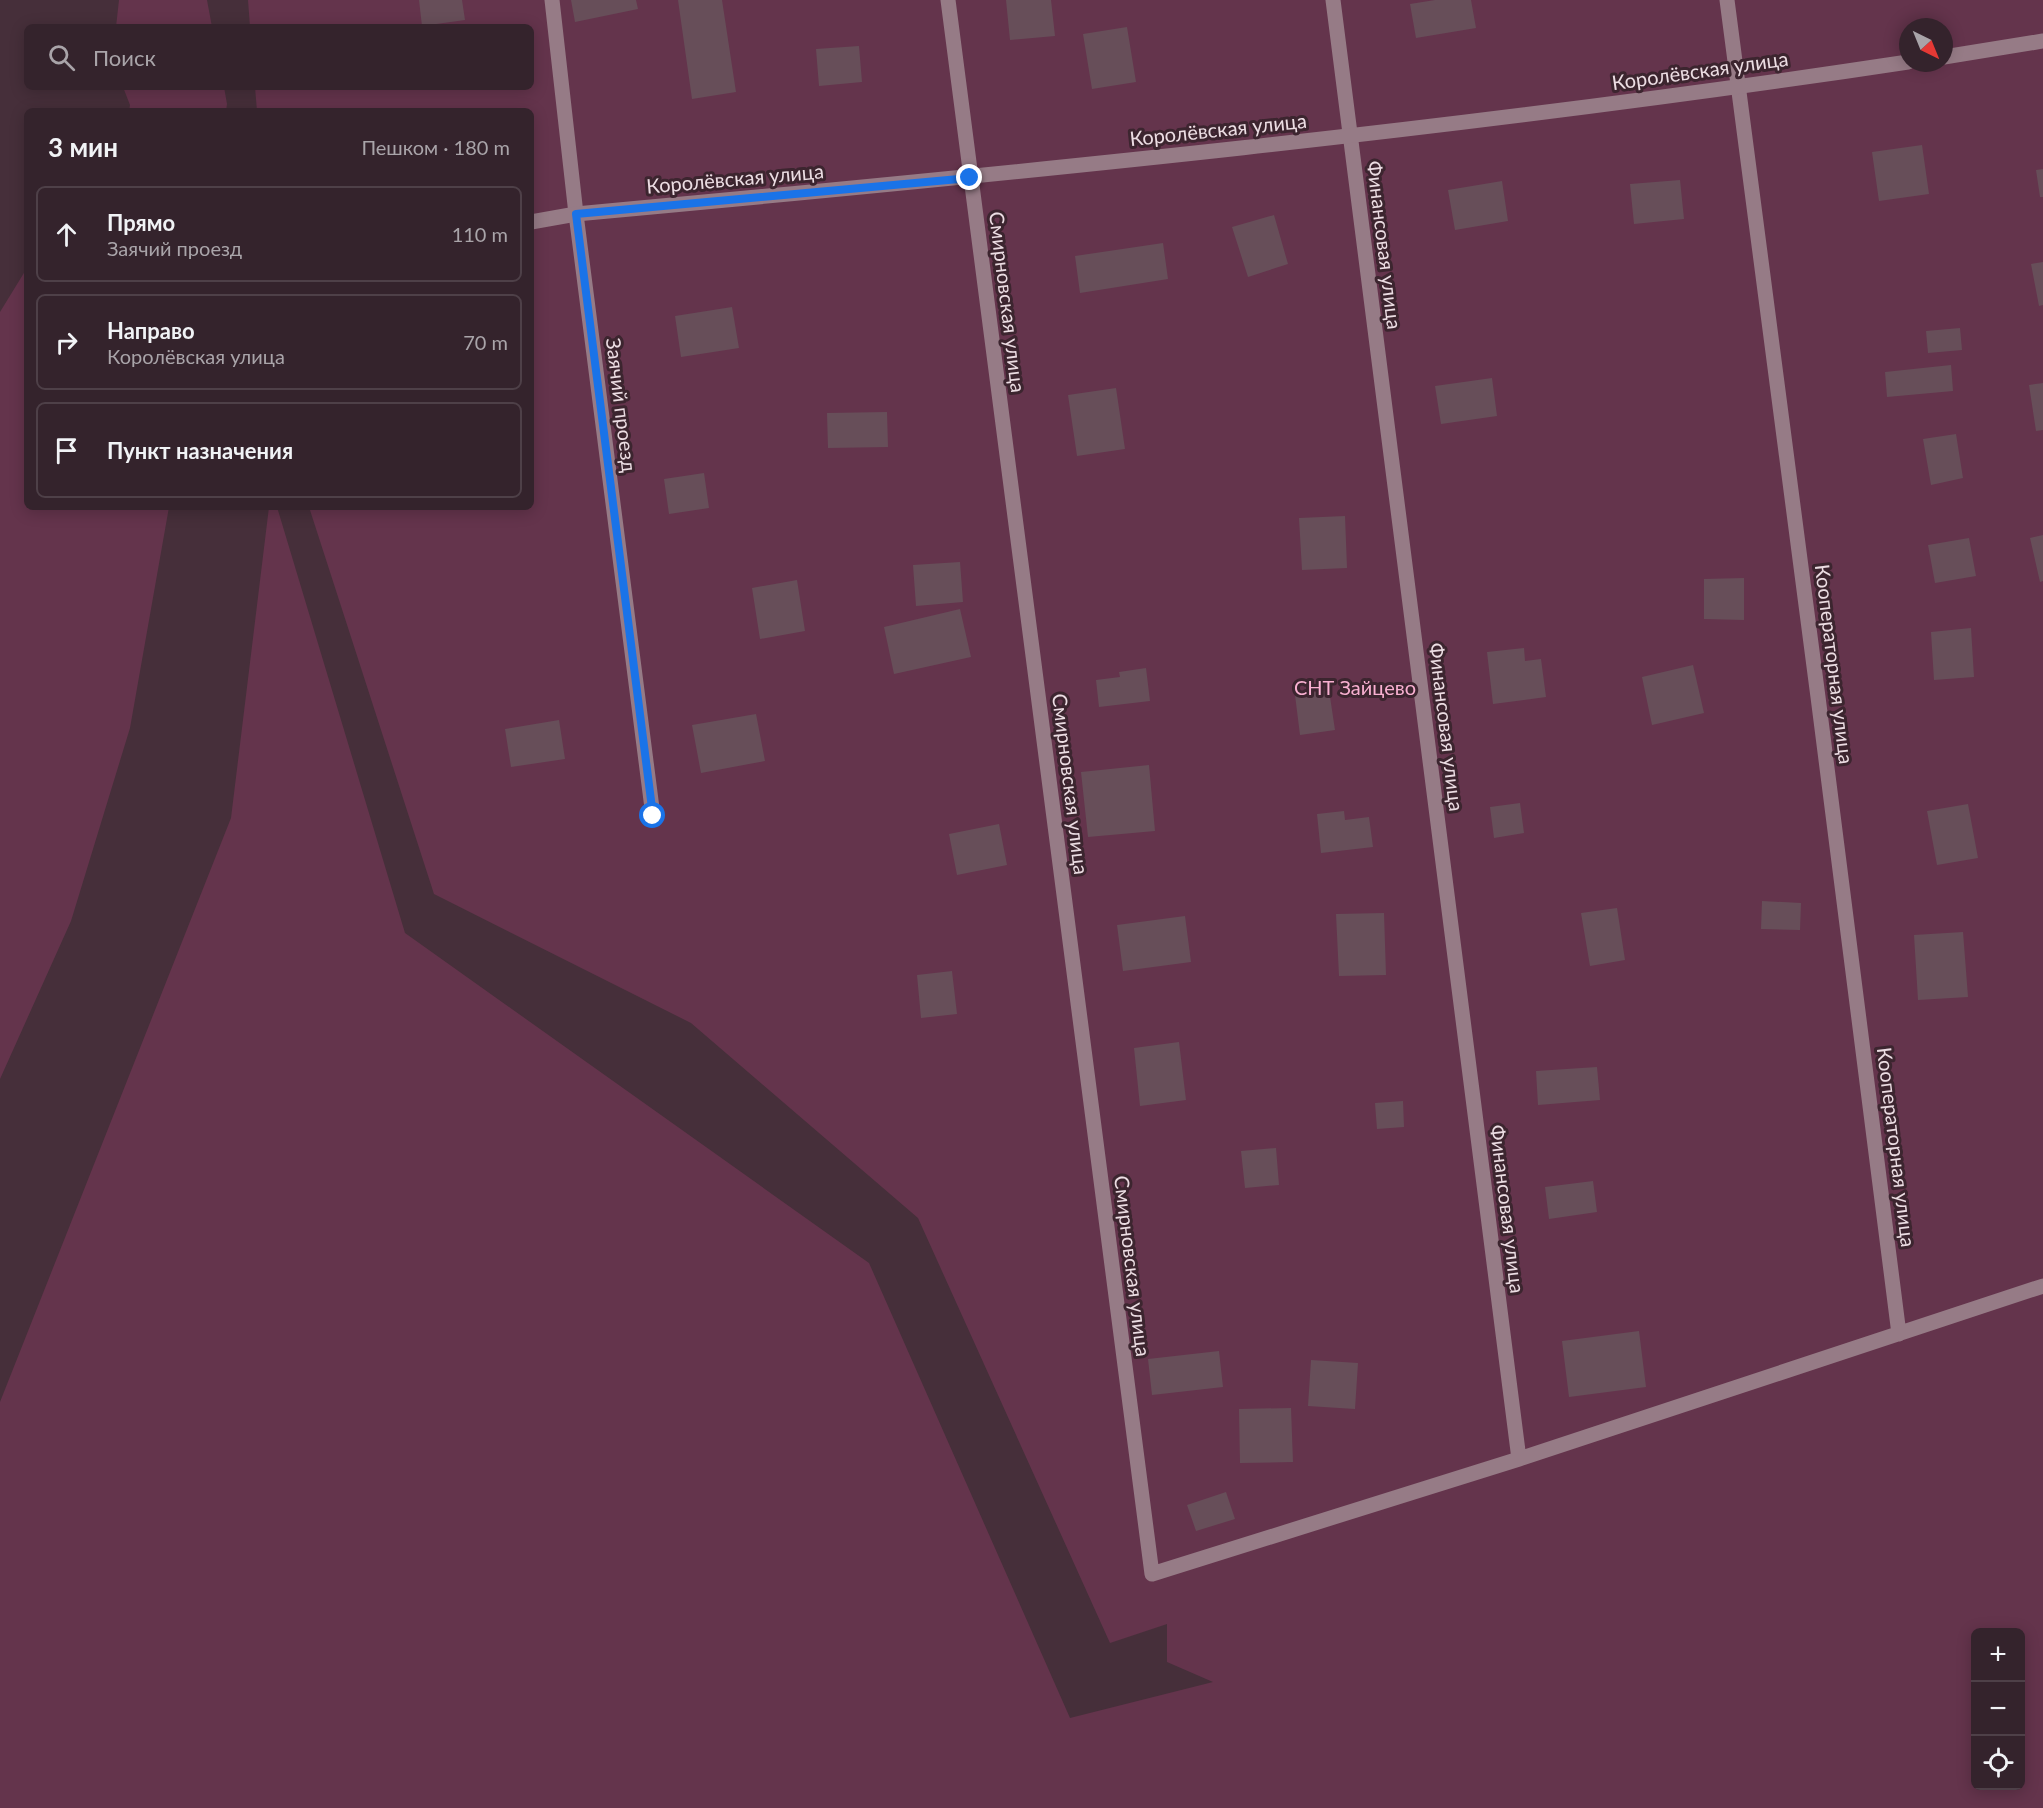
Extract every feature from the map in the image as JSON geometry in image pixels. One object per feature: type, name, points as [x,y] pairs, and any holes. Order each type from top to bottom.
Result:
[{"type":"street","name":"Заячий проезд","points":[[552,0],[576,214],[653,816]]},
{"type":"street","name":"Смирновская улица","points":[[948,0],[1152,1574],[1519,1459]]},
{"type":"street","name":"Финансовая улица","points":[[1332,0],[1519,1459]]},
{"type":"street","name":"Кооператорная улица","points":[[1727,0],[1899,1334]]},
{"type":"street","points":[[1953,56],[2043,41]]},
{"type":"street","name":"Королёвская улица","points":[[534,221],[576,214],[970,178],[1350,136],[1738,88],[1899,63]]},
{"type":"street","points":[[1519,1459],[2043,1286]]},
{"type":"green space","points":[[119,0],[207,0],[211,24],[116,24]]},
{"type":"green space","name":"СНТ Зайцево","points":[[248,0],[2043,0],[2043,1808],[0,1808],[0,1402],[231,818],[269,510],[278,510],[405,933],[869,1263],[1070,1718],[1213,1682],[1167,1662],[1167,1624],[1110,1643],[918,1218],[691,1023],[434,894],[310,510],[534,510],[534,108],[257,108],[255,90],[534,90],[534,24],[250,24]]},
{"type":"green space","points":[[124,90],[225,90],[227,104],[226,108],[130,108]]},
{"type":"green space","points":[[24,273],[24,510],[168,510],[130,728],[71,921],[0,1079],[0,312]]},
{"type":"building","points":[[419,0],[462,0],[465,20],[422,24]]},
{"type":"building","points":[[571,0],[636,0],[638,9],[575,22]]},
{"type":"building","points":[[678,0],[722,0],[736,92],[692,99]]},
{"type":"building","points":[[1006,0],[1051,0],[1055,36],[1010,40]]},
{"type":"building","points":[[1435,0],[1471,0],[1476,28],[1416,38],[1410,4]]},
{"type":"building","points":[[1127,27],[1136,82],[1092,89],[1083,34]]},
{"type":"building","points":[[859,46],[862,82],[819,86],[816,49]]},
{"type":"building","points":[[1922,145],[1929,194],[1879,201],[1872,152]]},
{"type":"building","points":[[2043,169],[2043,197],[2040,197],[2036,170]]},
{"type":"building","points":[[1680,180],[1684,219],[1634,224],[1630,184]]},
{"type":"building","points":[[1502,181],[1508,221],[1455,230],[1448,190]]},
{"type":"building","points":[[1274,215],[1288,264],[1248,277],[1232,227]]},
{"type":"building","points":[[1163,243],[1168,279],[1080,293],[1075,256]]},
{"type":"building","points":[[2043,262],[2043,305],[2039,306],[2031,264]]},
{"type":"building","points":[[732,307],[739,348],[681,357],[675,316]]},
{"type":"building","points":[[1960,328],[1962,350],[1928,353],[1926,331]]},
{"type":"building","points":[[1951,365],[1953,391],[1887,397],[1885,372]]},
{"type":"building","points":[[1492,378],[1497,416],[1441,424],[1435,386]]},
{"type":"building","points":[[2043,383],[2043,430],[2036,431],[2029,385]]},
{"type":"building","points":[[1116,388],[1125,449],[1077,456],[1068,395]]},
{"type":"building","points":[[887,412],[888,447],[828,448],[827,413]]},
{"type":"building","points":[[1956,434],[1963,478],[1931,485],[1923,439]]},
{"type":"building","points":[[704,473],[709,508],[669,514],[664,479]]},
{"type":"building","points":[[1345,516],[1347,568],[1302,570],[1299,518]]},
{"type":"building","points":[[2043,535],[2043,581],[2040,582],[2030,538]]},
{"type":"building","points":[[1969,538],[1976,576],[1935,583],[1928,545]]},
{"type":"building","points":[[960,562],[963,602],[916,606],[913,565]]},
{"type":"building","points":[[1744,578],[1744,620],[1704,619],[1704,579]]},
{"type":"building","points":[[797,580],[805,631],[760,639],[752,588]]},
{"type":"building","points":[[960,609],[971,657],[894,674],[884,627]]},
{"type":"building","points":[[1971,628],[1974,677],[1934,680],[1931,632]]},
{"type":"building","points":[[1524,648],[1525,661],[1541,659],[1546,697],[1493,704],[1487,652]]},
{"type":"building","points":[[1693,665],[1704,713],[1652,725],[1642,677]]},
{"type":"building","points":[[1146,668],[1150,701],[1099,707],[1096,680],[1120,677],[1119,672]]},
{"type":"building","points":[[1329,690],[1335,730],[1300,735],[1295,695]]},
{"type":"building","points":[[756,714],[765,761],[701,773],[692,725]]},
{"type":"building","points":[[559,720],[565,759],[511,767],[505,729]]},
{"type":"building","points":[[1149,765],[1155,831],[1088,837],[1081,772]]},
{"type":"building","points":[[1520,803],[1524,833],[1494,838],[1490,807]]},
{"type":"building","points":[[1968,804],[1978,858],[1937,865],[1927,811]]},
{"type":"building","points":[[1344,811],[1345,820],[1369,817],[1373,847],[1321,853],[1317,814]]},
{"type":"building","points":[[999,824],[1007,865],[957,875],[949,834]]},
{"type":"building","points":[[1762,901],[1801,903],[1800,930],[1761,929]]},
{"type":"building","points":[[1617,908],[1625,960],[1590,966],[1581,913]]},
{"type":"building","points":[[1384,913],[1386,975],[1339,976],[1336,914]]},
{"type":"building","points":[[1185,916],[1191,962],[1123,971],[1117,925]]},
{"type":"building","points":[[1963,932],[1968,997],[1918,1000],[1914,935]]},
{"type":"building","points":[[952,971],[957,1014],[921,1018],[917,975]]},
{"type":"building","points":[[1179,1042],[1186,1100],[1140,1106],[1134,1048]]},
{"type":"building","points":[[1597,1067],[1600,1100],[1538,1105],[1536,1071]]},
{"type":"building","points":[[1403,1101],[1404,1127],[1377,1129],[1375,1103]]},
{"type":"building","points":[[1276,1148],[1279,1185],[1245,1188],[1241,1151]]},
{"type":"building","points":[[1593,1181],[1597,1212],[1549,1219],[1545,1187]]},
{"type":"building","points":[[1639,1331],[1646,1387],[1569,1397],[1562,1341]]},
{"type":"building","points":[[1219,1351],[1223,1387],[1152,1395],[1148,1359]]},
{"type":"building","points":[[1311,1360],[1358,1363],[1355,1409],[1308,1406]]},
{"type":"building","points":[[1291,1408],[1293,1462],[1240,1463],[1239,1409]]},
{"type":"building","points":[[1226,1492],[1235,1519],[1196,1531],[1187,1505]]},
{"type":"route","points":[[653,816],[576,214],[970,178]]}]
